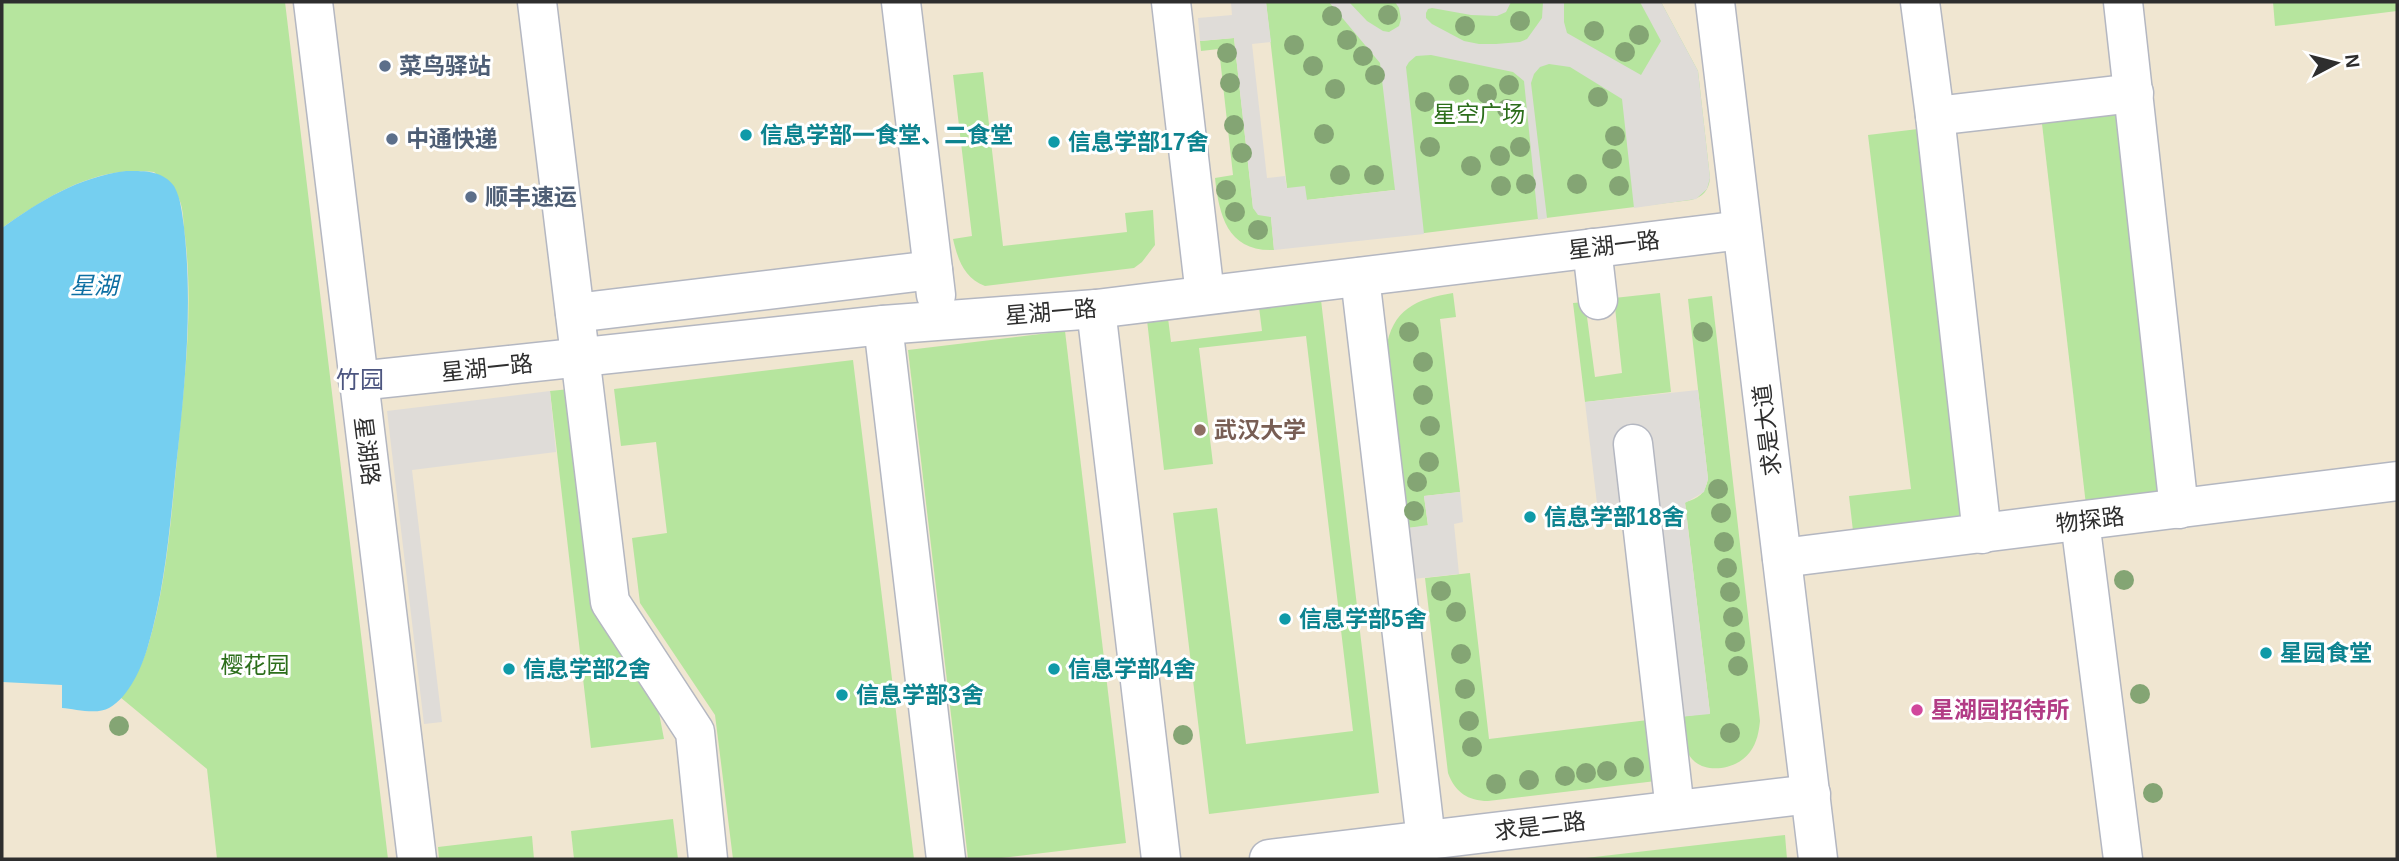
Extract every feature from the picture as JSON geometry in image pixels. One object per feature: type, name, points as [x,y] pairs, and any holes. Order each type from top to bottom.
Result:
[{"type":"street","name":"星湖路","points":[[313,2],[417,859]]},
{"type":"street","points":[[537,2],[610,603],[695,732],[708,859]]},
{"type":"street","points":[[901,2],[939,321]]},
{"type":"street","points":[[1171,2],[1205,295]]},
{"type":"street","name":"求是大道","points":[[1715,2],[1818,859]]},
{"type":"street","points":[[1920,2],[1982,534]]},
{"type":"street","points":[[2123,2],[2179,509]]},
{"type":"street","points":[[1935,116],[2134,93]]},
{"type":"street","name":"星湖一路","points":[[358,381],[883,325],[1096,309],[1742,230]]},
{"type":"street","points":[[1592,248],[1598,300]]},
{"type":"street","points":[[575,313],[933,270]]},
{"type":"street","points":[[1360,277],[1426,840]]},
{"type":"street","points":[[1096,309],[1161,859]]},
{"type":"street","points":[[883,325],[946,859]]},
{"type":"street","points":[[1633,444],[1675,810]]},
{"type":"street","name":"物探路","points":[[1782,558],[2397,481]]},
{"type":"street","points":[[2080,521],[2123,859]]},
{"type":"street","name":"求是二路","points":[[1269,859],[1811,794]]},
{"type":"shaded area","name":"武汉大学","points":[[2,2],[2397,2],[2397,859],[2,859]]},
{"type":"shaded area","points":[[1231,2],[1266,2],[1271,42],[1252,44],[1267,178],[1285,176],[1287,188],[1305,186],[1307,200],[1395,190],[1380,63],[1329,2],[1349,2],[1367,21],[1389,32],[1399,26],[1401,19],[1395,2],[1511,2],[1506,12],[1497,16],[1471,15],[1432,8],[1426,13],[1426,18],[1432,24],[1464,41],[1496,44],[1527,39],[1542,18],[1543,2],[1564,2],[1567,33],[1641,75],[1661,41],[1640,2],[1661,2],[1698,71],[1710,178],[1707,189],[1696,199],[1634,208],[1622,99],[1570,67],[1549,64],[1540,67],[1531,83],[1547,218],[1538,220],[1524,81],[1513,72],[1431,55],[1416,56],[1406,67],[1424,234],[1274,250],[1271,217],[1258,215],[1253,208],[1234,38],[1200,41],[1198,18],[1232,15]]},
{"type":"shaded area","points":[[1698,390],[1708,479],[1704,492],[1685,503],[1710,714],[1679,717],[1655,506],[1598,512],[1585,402]]},
{"type":"shaded area","points":[[550,391],[556,452],[412,470],[442,722],[424,724],[387,411]]},
{"type":"shaded area","points":[[1460,492],[1463,522],[1454,524],[1459,574],[1413,579],[1408,528],[1428,525],[1424,496]]},
{"type":"green space","name":"樱花园","points":[[2,2],[285,2],[388,859],[217,859],[207,769],[120,697],[137,673],[148,646],[167,553],[187,347],[188,264],[182,207],[174,192],[154,172],[112,173],[55,194],[2,228]]},
{"type":"green space","name":"星空广场","points":[[1266,2],[1661,2],[1698,71],[1710,178],[1708,186],[1702,195],[1691,200],[1400,236],[1394,190],[1306,200],[1287,188]]},
{"type":"green space","points":[[2273,2],[2397,2],[2397,11],[2275,26]]},
{"type":"green space","points":[[1234,38],[1253,208],[1271,217],[1274,250],[1258,249],[1236,238],[1219,206],[1215,178],[1233,175],[1219,49],[1201,51],[1200,41]]},
{"type":"green space","points":[[983,72],[1003,246],[1127,232],[1125,213],[1153,210],[1155,245],[1142,262],[1134,268],[985,286],[967,273],[953,239],[972,236],[953,75]]},
{"type":"green space","points":[[2118,107],[2164,496],[2086,505],[2041,115]]},
{"type":"green space","points":[[1918,129],[1965,518],[1853,531],[1849,496],[1911,489],[1868,135]]},
{"type":"green space","points":[[1453,293],[1456,317],[1440,319],[1460,492],[1424,496],[1428,526],[1408,528],[1386,350],[1394,325],[1408,308],[1428,299]]},
{"type":"green space","points":[[1660,293],[1671,392],[1585,402],[1573,303],[1585,302],[1595,377],[1622,373],[1614,298]]},
{"type":"green space","points":[[1712,296],[1760,721],[1750,752],[1738,763],[1722,768],[1705,767],[1692,759],[1682,739],[1679,717],[1710,713],[1685,502],[1701,495],[1708,479],[1688,299]]},
{"type":"green space","points":[[1321,300],[1379,793],[1209,814],[1173,513],[1217,508],[1246,744],[1353,731],[1306,336],[1199,348],[1213,464],[1164,470],[1147,320],[1168,318],[1171,342],[1262,331],[1259,307]]},
{"type":"green space","points":[[1065,331],[1126,843],[993,859],[968,859],[908,350]]},
{"type":"green space","points":[[853,360],[914,859],[733,859],[715,715],[640,603],[632,538],[667,533],[656,442],[621,446],[614,389]]},
{"type":"green space","points":[[570,389],[597,609],[659,713],[664,739],[591,748],[550,391]]},
{"type":"green space","points":[[1470,573],[1489,739],[1648,720],[1656,781],[1488,801],[1468,797],[1458,790],[1448,773],[1425,578]]},
{"type":"green space","points":[[673,819],[678,859],[574,859],[571,831]]},
{"type":"green space","points":[[1785,835],[1787,859],[1577,859]]},
{"type":"green space","points":[[532,836],[534,859],[439,859],[438,847]]},
{"type":"water","name":"星湖","points":[[126,171],[146,172],[164,177],[174,186],[181,206],[188,287],[185,377],[166,557],[148,646],[138,672],[123,697],[104,710],[86,711],[62,708],[62,685],[2,682],[2,228],[60,192],[92,179]]},
{"type":"place","name":"菜鸟驿站","points":[[385,66]]},
{"type":"place","name":"信息学部一食堂、二食堂","points":[[746,135]]},
{"type":"place","name":"中通快递","points":[[392,139]]},
{"type":"place","name":"信息学部17舍","points":[[1054,142]]},
{"type":"place","name":"顺丰速运","points":[[471,197]]},
{"type":"place","name":"武汉大学","points":[[1200,430]]},
{"type":"place","name":"信息学部18舍","points":[[1530,517]]},
{"type":"place","name":"信息学部5舍","points":[[1285,619]]},
{"type":"place","name":"星园食堂","points":[[2266,653]]},
{"type":"place","name":"信息学部2舍","points":[[509,669]]},
{"type":"place","name":"信息学部4舍","points":[[1054,669]]},
{"type":"place","name":"信息学部3舍","points":[[842,695]]},
{"type":"place","name":"星湖园招待所","points":[[1917,710]]},
{"type":"district","name":"竹园","points":[[360,380]]}]
